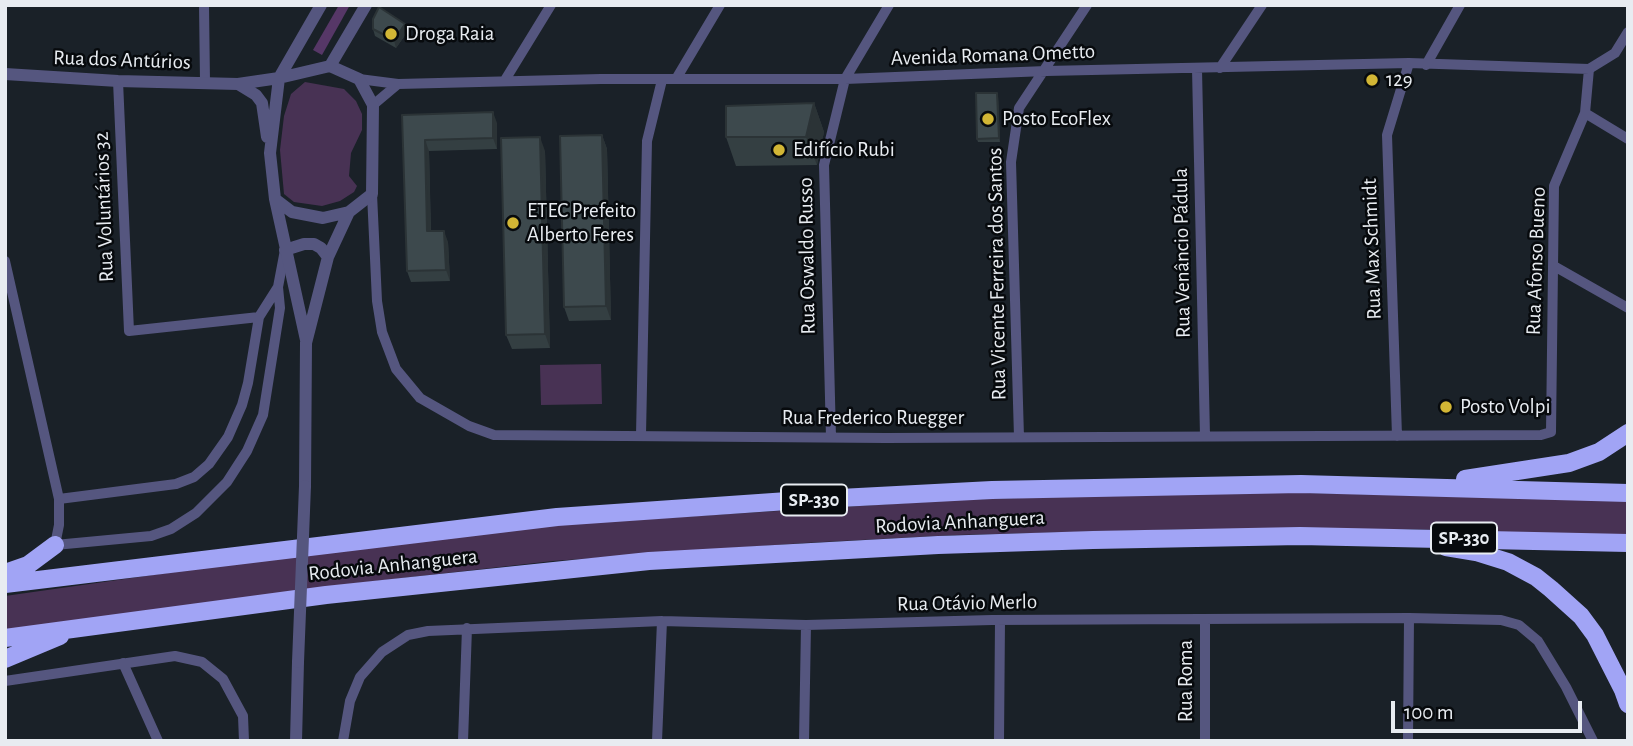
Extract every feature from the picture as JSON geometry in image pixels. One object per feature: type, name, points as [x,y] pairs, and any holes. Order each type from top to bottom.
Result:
[{"type":"highway","points":[[1422,486],[1569,463],[1599,452],[1628,433]]},
{"type":"highway","name":"Rodovia Anhanguera","points":[[5,584],[483,526],[633,511],[992,490],[1301,484],[1628,493]]},
{"type":"highway","points":[[1300,536],[1456,548],[1493,557],[1524,570],[1551,589],[1581,616],[1595,635],[1628,704]]},
{"type":"highway","name":"Rodovia Anhanguera","points":[[5,638],[326,594],[649,561],[938,545],[1300,536],[1628,543]]},
{"type":"highway","points":[[5,573],[28,565],[55,545]]},
{"type":"highway","points":[[5,659],[89,625]]},
{"type":"street","points":[[204,5],[205,82]]},
{"type":"street","points":[[270,153],[279,78],[321,5]]},
{"type":"street","points":[[330,66],[366,5]]},
{"type":"street","points":[[505,80],[551,5]]},
{"type":"street","points":[[676,79],[720,5]]},
{"type":"street","name":"Rua Oswaldo Russo","points":[[831,437],[824,165],[845,79],[889,5]]},
{"type":"street","name":"Rua Vicente Ferreira dos Santos","points":[[1019,437],[1011,162],[1019,108],[1046,71],[1087,5]]},
{"type":"street","points":[[1220,68],[1262,5]]},
{"type":"street","points":[[1426,65],[1460,5]]},
{"type":"street","points":[[1589,69],[1615,53],[1628,32]]},
{"type":"street","name":"Avenida Romana Ometto","points":[[359,79],[398,83],[845,79],[1046,71],[1409,63],[1589,69]]},
{"type":"street","name":"Rua Max Schmidt","points":[[1397,436],[1387,135],[1409,63]]},
{"type":"street","points":[[275,199],[292,212],[323,218],[349,212],[372,194],[373,104],[359,79],[330,66],[279,78]]},
{"type":"street","name":"Rua Venâncio Pádula","points":[[1197,69],[1205,436]]},
{"type":"street","name":"Rua Afonso Bueno","points":[[1551,432],[1554,186],[1585,113],[1589,69]]},
{"type":"street","name":"Rua dos Antúrios","points":[[5,74],[118,81],[238,84],[279,78]]},
{"type":"street","points":[[641,435],[647,141],[662,80]]},
{"type":"street","name":"Rua Voluntários 32","points":[[118,81],[129,331],[259,317]]},
{"type":"street","points":[[373,104],[398,83]]},
{"type":"street","points":[[238,84],[256,95],[262,103],[275,199],[306,343],[305,486],[296,741]]},
{"type":"street","points":[[1585,113],[1628,139]]},
{"type":"street","name":"Rua Frederico Ruegger","points":[[372,194],[376,300],[382,332],[396,369],[420,398],[469,426],[494,435],[746,438],[1541,435],[1551,432]]},
{"type":"street","points":[[306,343],[328,257],[349,212]]},
{"type":"street","points":[[285,250],[314,244],[328,257]]},
{"type":"street","points":[[5,261],[59,499],[59,524],[55,545],[151,536],[172,529],[196,513],[227,482],[247,451],[263,415],[280,308],[278,287],[285,250]]},
{"type":"street","points":[[1554,266],[1628,308]]},
{"type":"street","points":[[59,499],[176,484],[194,477],[209,464],[228,436],[242,405],[259,317],[278,287]]},
{"type":"street","points":[[1408,741],[1409,618]]},
{"type":"street","name":"Rua Otávio Merlo","points":[[343,741],[351,701],[360,677],[382,652],[408,635],[428,631],[662,621],[806,625],[1409,618],[1501,620],[1519,625],[1538,641],[1566,687],[1593,741]]},
{"type":"street","points":[[657,741],[662,621]]},
{"type":"street","points":[[999,741],[1000,621]]},
{"type":"street","name":"Rua Roma","points":[[1205,621],[1205,741]]},
{"type":"street","points":[[804,741],[806,625]]},
{"type":"street","points":[[463,741],[467,628]]},
{"type":"street","points":[[5,681],[175,656],[202,663],[223,679],[243,716],[244,741]]},
{"type":"street","points":[[123,663],[158,741]]},
{"type":"shaded area","points":[[339,5],[350,5],[322,55],[313,50]]},
{"type":"shaded area","points":[[305,82],[344,89],[356,101],[362,114],[362,130],[351,153],[349,176],[357,186],[354,192],[340,201],[322,206],[294,202],[284,194],[280,150],[284,116],[291,94]]},
{"type":"shaded area","points":[[601,364],[602,404],[541,405],[540,365]]},
{"type":"shaded area","points":[[1185,493],[1628,500],[1628,536],[1410,529],[1193,529],[956,535],[804,543],[553,561],[323,587],[5,630],[5,596],[216,566],[550,525],[957,500]]},
{"type":"building","name":"Droga Raia","points":[[379,7],[405,24],[394,40],[373,29],[373,19]]},
{"type":"building","name":"Posto EcoFlex","points":[[976,93],[997,93],[999,138],[977,139]]},
{"type":"building","points":[[814,103],[806,137],[726,137],[726,106]]},
{"type":"building","points":[[493,112],[493,138],[425,140],[427,231],[444,231],[446,270],[407,271],[402,115]]},
{"type":"building","points":[[602,135],[606,306],[564,307],[560,136]]},
{"type":"building","points":[[540,137],[545,334],[506,335],[501,138]]},
{"type":"place","name":"Droga Raia","points":[[391,34]]},
{"type":"place","name":"129","points":[[1372,80]]},
{"type":"place","name":"Posto EcoFlex","points":[[988,119]]},
{"type":"place","name":"Edifício Rubi","points":[[779,150]]},
{"type":"place","name":"ETEC Prefeito Alberto Feres","points":[[513,223]]},
{"type":"place","name":"Posto Volpi","points":[[1446,407]]}]
